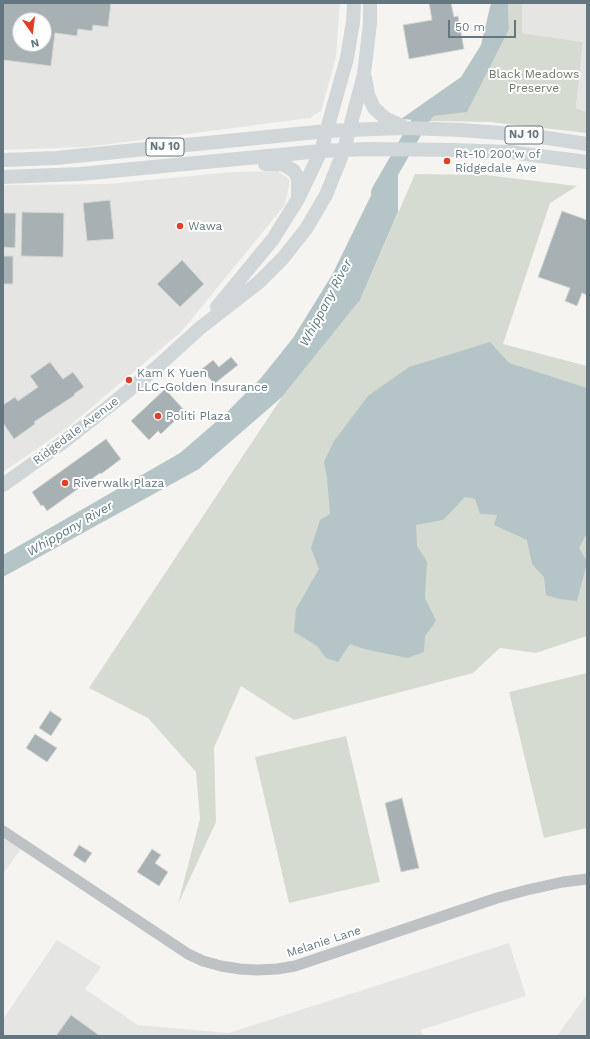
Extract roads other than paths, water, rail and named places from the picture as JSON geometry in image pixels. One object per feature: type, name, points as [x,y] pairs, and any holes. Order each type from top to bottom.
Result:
[{"type":"main road","name":"Ridgedale Avenue","points":[[200,328],[273,240],[298,199],[321,151],[346,58],[353,22],[354,3]]},
{"type":"main road","points":[[370,3],[370,23],[364,74],[368,95],[374,108],[385,118],[406,128]]},
{"type":"main road","name":"Ridgedale Avenue","points":[[3,485],[62,443],[112,404],[156,368],[200,328],[258,283],[283,258],[306,229],[326,195],[344,150],[364,74]]},
{"type":"main road","name":"NJ 10","points":[[3,160],[70,157],[327,131],[406,128],[527,135],[587,144]]},
{"type":"main road","name":"NJ 10","points":[[3,176],[80,174],[239,158],[366,149],[509,152],[587,162]]},
{"type":"main road","points":[[239,158],[253,163],[283,164],[294,171],[298,178],[298,199]]},
{"type":"street","name":"Melanie Lane","points":[[3,831],[188,954],[209,963],[240,969],[277,969],[295,966],[497,898],[563,882],[587,879]]},
{"type":"water","points":[[491,3],[508,3],[509,29],[467,112],[432,116],[431,121],[401,119],[461,77],[481,45]]},
{"type":"water","points":[[382,173],[398,175],[398,212],[360,300],[282,397],[199,469],[3,577],[3,555],[180,453],[224,415],[261,378],[293,338],[332,275]]},
{"type":"water","points":[[490,342],[509,363],[587,388],[587,533],[579,548],[587,563],[577,601],[559,599],[546,595],[544,577],[532,564],[527,540],[494,525],[497,515],[480,514],[475,499],[465,497],[443,520],[416,525],[417,546],[427,562],[425,598],[436,621],[425,636],[424,652],[407,658],[364,649],[350,644],[338,662],[326,658],[317,646],[294,632],[296,609],[319,569],[311,548],[320,520],[330,514],[324,462],[334,441],[368,396],[409,367]]},
{"type":"waterway","name":"Whippany River","points":[[379,192],[424,114],[435,105]]},
{"type":"place","name":"Rt-10 200'w of Ridgedale Ave","points":[[447,161]]},
{"type":"place","name":"Wawa","points":[[180,226]]},
{"type":"place","name":"Kam K Yuen LLC-Golden Insurance","points":[[129,380]]},
{"type":"place","name":"Politi Plaza","points":[[158,416]]},
{"type":"place","name":"Riverwalk Plaza","points":[[65,483]]},
{"type":"park label","name":"Black Meadows Preserve","points":[[534,81]]}]
